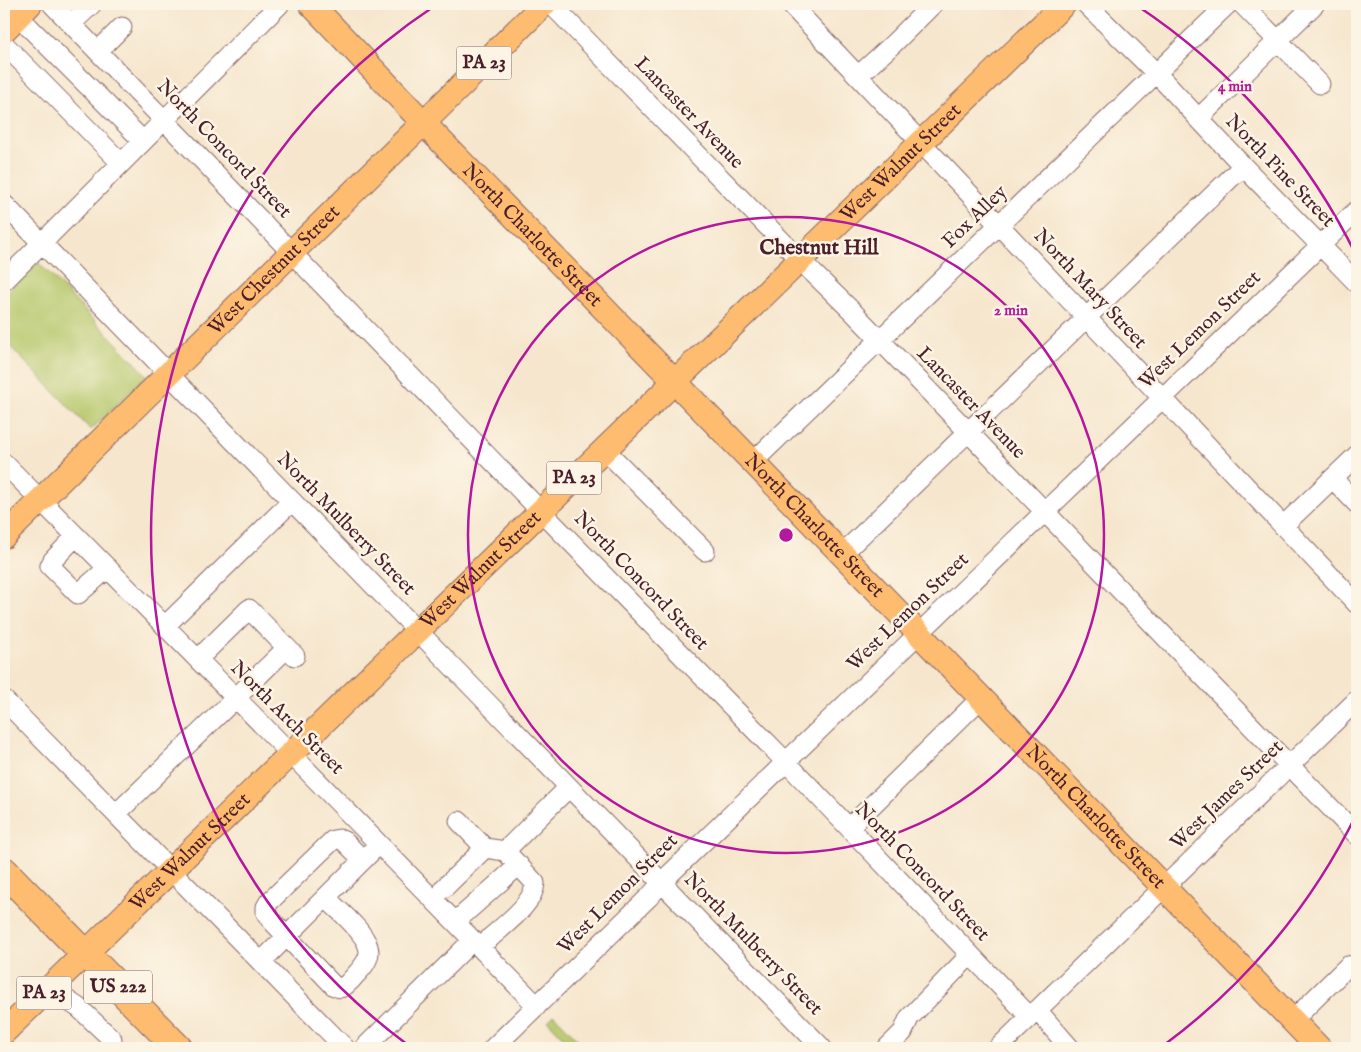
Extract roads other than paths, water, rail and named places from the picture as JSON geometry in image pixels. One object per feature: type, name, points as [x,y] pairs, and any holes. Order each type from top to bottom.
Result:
[{"type":"highway","name":"US 222","points":[[4,872],[85,953],[174,1047]]},
{"type":"main road","name":"North Charlotte Street","points":[[311,4],[423,123],[1319,1048]]},
{"type":"main road","name":"West Chestnut Street","points":[[4,536],[544,4]]},
{"type":"main road","name":"West Walnut Street","points":[[4,1032],[1064,4]]},
{"type":"street","name":"North Concord Street","points":[[52,4],[850,828],[970,955],[1070,1048]]},
{"type":"street","points":[[71,24],[92,4]]},
{"type":"street","points":[[4,282],[280,4]]},
{"type":"street","name":"Lancaster Avenue","points":[[552,4],[880,340],[1357,835]]},
{"type":"street","name":"North Mary Street","points":[[790,4],[1283,526],[1354,594]]},
{"type":"street","points":[[858,76],[894,44],[933,4]]},
{"type":"street","name":"North Pine Street","points":[[1086,4],[1156,73],[1357,283]]},
{"type":"street","name":"Fox Alley","points":[[753,462],[1228,4]]},
{"type":"street","points":[[1242,4],[1320,84]]},
{"type":"street","points":[[1198,119],[1316,4]]},
{"type":"street","points":[[18,13],[143,142]]},
{"type":"street","points":[[98,51],[122,27]]},
{"type":"street","points":[[4,44],[121,164]]},
{"type":"street","points":[[841,555],[1243,166]]},
{"type":"street","name":"North Mulberry Street","points":[[4,204],[822,1048]]},
{"type":"street","name":"West Lemon Street","points":[[493,1048],[1357,210]]},
{"type":"street","points":[[604,449],[705,551]]},
{"type":"street","points":[[1283,526],[1357,455]]},
{"type":"street","name":"North Arch Street","points":[[4,462],[455,922],[481,939],[537,1006]]},
{"type":"street","points":[[1333,479],[1357,504]]},
{"type":"street","points":[[165,626],[292,501]]},
{"type":"street","points":[[76,536],[53,560],[50,566],[78,594],[108,568]]},
{"type":"street","points":[[116,814],[236,698],[291,652],[249,609],[198,659]]},
{"type":"street","points":[[850,828],[980,698]]},
{"type":"street","points":[[4,700],[346,1048]]},
{"type":"street","name":"West James Street","points":[[998,1048],[1357,700]]},
{"type":"street","points":[[505,851],[569,787]]},
{"type":"street","points":[[364,1048],[481,939],[525,905],[535,889],[535,884],[505,851],[485,848],[458,821]]},
{"type":"street","points":[[326,898],[360,932],[368,946],[369,954],[364,966],[344,988],[333,985],[286,937],[270,920],[266,913],[266,907],[333,840],[339,839],[344,841],[364,860]]},
{"type":"street","points":[[261,962],[379,844]]},
{"type":"street","points":[[444,888],[485,848]]},
{"type":"street","points":[[455,922],[519,865]]},
{"type":"street","points":[[887,1048],[903,1032],[909,1018],[970,955]]},
{"type":"street","points":[[1292,1021],[1348,966],[1357,965]]},
{"type":"street","points":[[52,986],[66,1000],[79,1008],[112,1045]]},
{"type":"district","name":"Chestnut Hill","points":[[819,248]]}]
